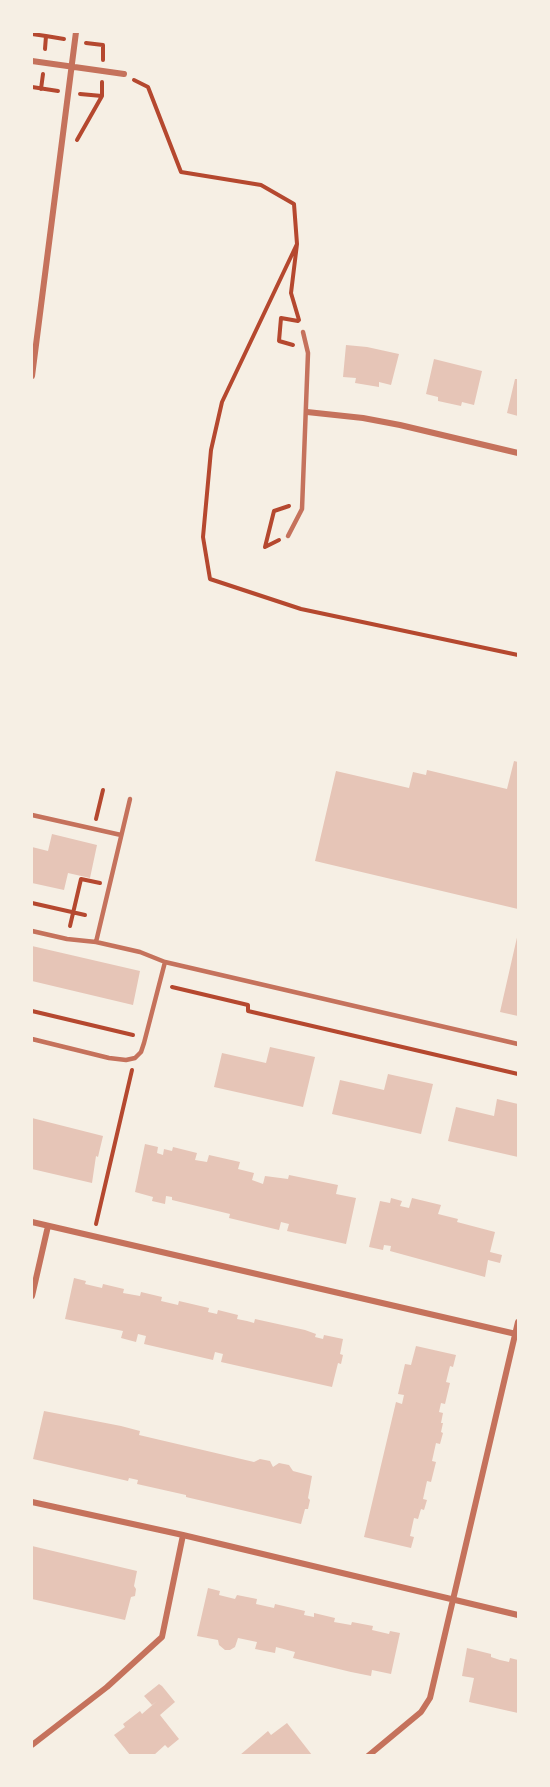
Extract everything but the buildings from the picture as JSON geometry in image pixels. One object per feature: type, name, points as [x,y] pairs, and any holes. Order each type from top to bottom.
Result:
[{"type":"street","points":[[32,376],[76,32]]},
{"type":"street","points":[[32,61],[124,74]]},
{"type":"street","points":[[307,412],[363,418],[400,425],[519,453]]},
{"type":"street","points":[[32,1222],[516,1334]]},
{"type":"street","points":[[32,1296],[48,1226]]},
{"type":"street","points":[[368,1755],[421,1712],[430,1698],[519,1322]]},
{"type":"street","points":[[32,1502],[183,1535],[519,1616]]},
{"type":"street","points":[[32,1745],[107,1687],[162,1637],[183,1535]]},
{"type":"lane","points":[[288,536],[302,509],[308,353],[303,332]]},
{"type":"lane","points":[[96,942],[130,799]]},
{"type":"lane","points":[[32,814],[121,835]]},
{"type":"lane","points":[[32,931],[140,952],[165,962],[519,1044]]},
{"type":"lane","points":[[32,1039],[109,1058],[126,1060],[135,1058],[141,1052],[144,1044],[165,962]]},
{"type":"path","points":[[32,34],[46,36]]},
{"type":"path","points":[[124,74],[148,87],[181,172],[261,185],[294,204],[297,244],[291,293],[303,332]]},
{"type":"path","points":[[32,87],[41,89]]},
{"type":"path","points":[[74,144],[102,96]]},
{"type":"path","points":[[297,352],[292,344],[279,341],[281,318],[299,321]]},
{"type":"path","points":[[288,536],[265,547],[274,511],[285,508],[291,502]]},
{"type":"path","points":[[94,829],[102,790]]},
{"type":"path","points":[[67,939],[81,879],[109,885]]},
{"type":"path","points":[[32,903],[85,915]]},
{"type":"path","points":[[159,984],[248,1005],[248,1011],[519,1074]]},
{"type":"path","points":[[32,1011],[134,1035],[136,1028]]},
{"type":"path","points":[[93,1236],[135,1058]]}]
